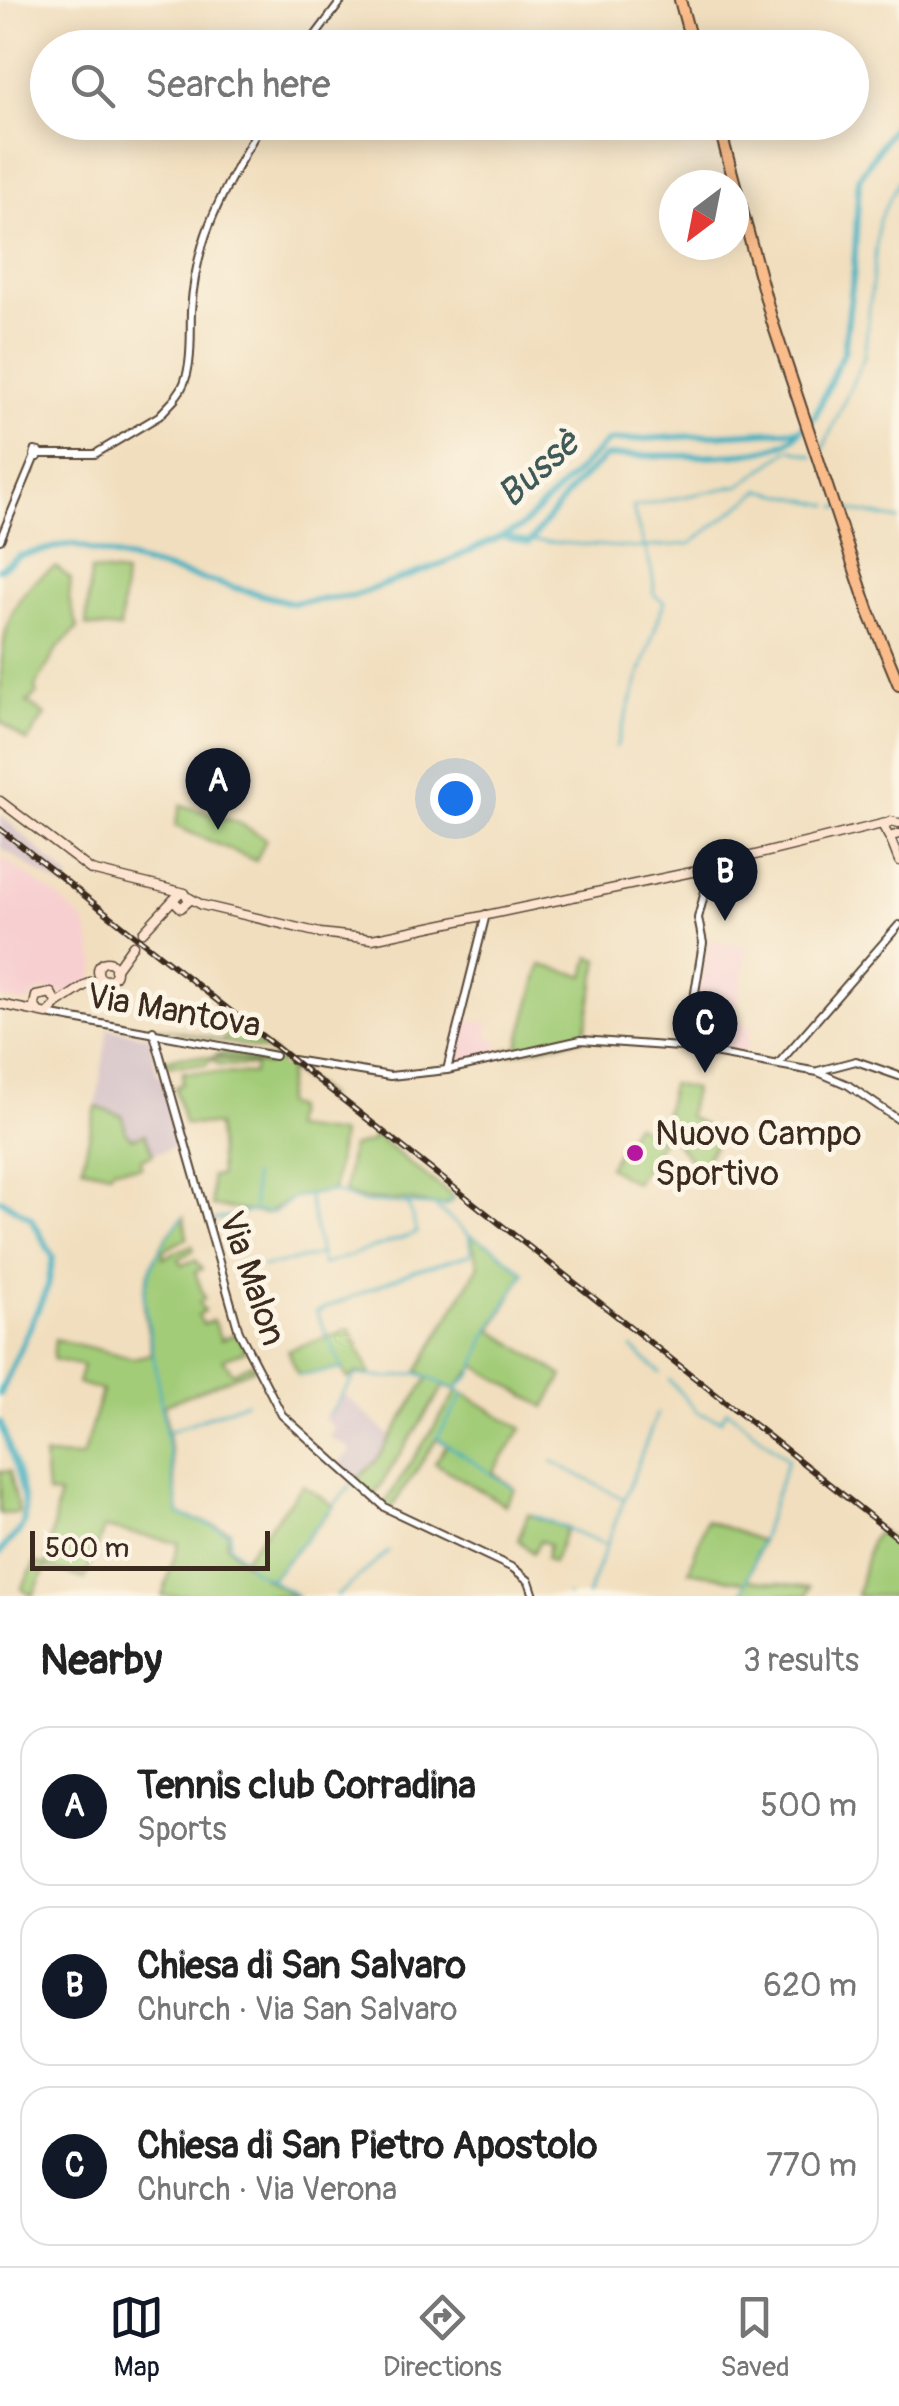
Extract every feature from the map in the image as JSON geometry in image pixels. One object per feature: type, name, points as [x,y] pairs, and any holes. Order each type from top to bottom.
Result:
[{"type":"highway","points":[[683,0],[691,30]]},
{"type":"highway","points":[[720,140],[727,170]]},
{"type":"highway","points":[[721,140],[798,408]]},
{"type":"highway","points":[[749,248],[872,633],[899,694]]},
{"type":"highway","points":[[836,520],[899,682]]},
{"type":"main road","points":[[0,801],[84,867],[166,889],[180,900],[355,939],[388,937],[899,822]]},
{"type":"main road","points":[[886,823],[899,861]]},
{"type":"main road","points":[[872,830],[893,835]]},
{"type":"main road","points":[[143,932],[163,910],[180,900]]},
{"type":"main road","points":[[106,980],[132,945]]},
{"type":"main road","points":[[90,982],[101,964],[113,967]]},
{"type":"main road","points":[[98,972],[106,980]]},
{"type":"main road","points":[[55,1002],[90,982],[106,980]]},
{"type":"main road","name":"Via Mantova","points":[[0,1002],[20,1005],[44,992],[55,1002],[43,1013]]},
{"type":"main road","name":"Via Mantova","points":[[35,999],[43,1013]]},
{"type":"main road","name":"Via Mantova","points":[[0,1002],[43,1013]]},
{"type":"street","points":[[320,30],[342,0]]},
{"type":"street","points":[[0,540],[37,455],[95,454],[159,416],[176,397],[187,372],[192,296],[205,228],[252,140]]},
{"type":"street","points":[[686,1048],[703,944],[698,918],[714,866]]},
{"type":"street","points":[[447,1070],[486,914]]},
{"type":"street","points":[[778,1063],[899,926]]},
{"type":"street","name":"Via Mantova","points":[[55,1002],[64,1018]]},
{"type":"street","name":"Via Mantova","points":[[43,1013],[275,1056]]},
{"type":"street","name":"Via Malon","points":[[153,1031],[239,1332],[282,1415],[386,1508],[514,1568],[529,1581],[534,1596]]},
{"type":"street","points":[[293,1060],[372,1076],[447,1070],[580,1040],[686,1048],[818,1072],[848,1085],[899,1120]]},
{"type":"street","points":[[818,1072],[856,1060],[899,1076]]},
{"type":"shaded area","points":[[0,814],[70,879],[63,888],[0,847]]},
{"type":"shaded area","points":[[0,856],[58,897],[86,924],[96,963],[93,978],[65,994],[41,990],[26,1003],[0,998]]},
{"type":"shaded area","points":[[710,940],[747,946],[739,1006],[696,999]]},
{"type":"shaded area","points":[[461,1017],[490,1024],[487,1037],[500,1041],[493,1054],[451,1063]]},
{"type":"shaded area","points":[[724,1022],[751,1026],[746,1051],[720,1047]]},
{"type":"shaded area","points":[[108,1028],[151,1037],[157,1074],[162,1077],[182,1145],[153,1154],[145,1135],[132,1138],[126,1133],[123,1116],[96,1107]]},
{"type":"shaded area","points":[[343,1393],[390,1436],[377,1460],[355,1481],[337,1465],[352,1449],[328,1437],[335,1429],[323,1418]]},
{"type":"green space","points":[[56,567],[71,579],[69,599],[78,628],[57,649],[35,688],[37,694],[27,702],[45,715],[27,742],[0,721],[3,649],[7,628],[24,593]]},
{"type":"green space","points":[[91,570],[125,574],[120,629],[86,626]]},
{"type":"green space","points":[[181,805],[237,822],[266,839],[256,861],[175,826]]},
{"type":"green space","points":[[590,957],[599,960],[584,1038],[505,1055],[505,1050],[518,1047],[541,965],[585,976]]},
{"type":"green space","points":[[229,1020],[270,1052],[157,1027],[224,1041]]},
{"type":"green space","points":[[225,1052],[279,1061],[274,1055],[329,1097],[289,1070],[284,1104],[294,1108],[291,1128],[341,1134],[333,1191],[294,1197],[266,1214],[212,1206],[211,1176],[220,1176],[217,1125],[184,1124],[175,1087],[182,1084],[183,1072],[253,1074],[255,1066],[219,1065],[212,1059],[205,1065],[164,1062],[198,1056],[269,1065],[214,1055]]},
{"type":"green space","points":[[671,1084],[694,1089],[688,1116],[721,1136],[699,1169],[662,1128]]},
{"type":"green space","points":[[96,1107],[123,1116],[126,1133],[132,1138],[145,1134],[153,1154],[141,1159],[141,1167],[114,1168],[110,1173],[82,1167]]},
{"type":"green space","name":"Nuovo Campo Sportivo","points":[[635,1124],[662,1140],[635,1183],[608,1167]]},
{"type":"green space","points":[[374,1135],[453,1197],[451,1202],[435,1206],[344,1194],[351,1147],[370,1142]]},
{"type":"green space","points":[[184,1217],[187,1238],[163,1251],[163,1258],[192,1245],[194,1250],[179,1259],[182,1265],[195,1260],[202,1269],[195,1272],[205,1299],[199,1302],[204,1311],[198,1315],[203,1324],[213,1320],[221,1340],[237,1333],[245,1351],[223,1359],[233,1373],[252,1363],[255,1368],[164,1405],[179,1514],[230,1531],[226,1544],[247,1565],[243,1559],[303,1485],[334,1506],[271,1579],[262,1577],[296,1596],[162,1596],[179,1543],[104,1528],[85,1579],[46,1567],[33,1596],[21,1589],[35,1563],[46,1566],[59,1495],[47,1494],[44,1456],[82,1457],[102,1391],[78,1383],[83,1366],[53,1359],[55,1339],[133,1358],[151,1354],[144,1306],[147,1278],[163,1244]]},
{"type":"green space","points":[[469,1235],[495,1248],[524,1273],[492,1330],[563,1376],[545,1407],[476,1366],[455,1389],[444,1386],[373,1497],[355,1481],[377,1460],[428,1378],[418,1371],[479,1265]]},
{"type":"green space","points":[[350,1329],[371,1375],[356,1373],[348,1379],[342,1369],[298,1375],[288,1350]]},
{"type":"green space","points":[[458,1390],[522,1429],[493,1472],[515,1489],[505,1505],[435,1463],[447,1445],[437,1439],[390,1510],[383,1506]]},
{"type":"green space","points":[[10,1471],[19,1513],[0,1514],[0,1472]]},
{"type":"green space","points":[[528,1514],[567,1528],[553,1563],[546,1559],[549,1544],[540,1541],[533,1553],[518,1540]]},
{"type":"green space","points":[[706,1520],[761,1541],[748,1579],[810,1587],[807,1596],[742,1596],[746,1582],[689,1571]]},
{"type":"green space","points":[[879,1530],[899,1547],[899,1581],[893,1596],[857,1596],[870,1542]]},
{"type":"waterway","name":"Bussè","points":[[0,569],[19,556],[71,544],[292,603],[353,596],[437,566],[520,528],[608,441],[800,430],[815,416],[844,351],[859,178],[899,118]]},
{"type":"waterway","points":[[821,453],[864,357],[879,220],[899,180]]},
{"type":"waterway","points":[[504,537],[529,543],[575,485],[605,457],[741,454],[787,442],[800,430]]},
{"type":"waterway","points":[[616,747],[664,602],[654,595],[652,572],[633,507],[741,485],[790,449],[813,456]]},
{"type":"waterway","points":[[531,541],[635,548],[690,544],[761,490],[829,505]]},
{"type":"waterway","points":[[837,507],[899,520]]},
{"type":"waterway","points":[[253,1176],[254,1207]]},
{"type":"waterway","points":[[211,1221],[253,1211],[273,1213],[294,1197],[333,1191],[362,1202],[446,1206],[453,1197]]},
{"type":"waterway","points":[[309,1198],[322,1265],[417,1233],[407,1201]]},
{"type":"waterway","points":[[0,1199],[31,1218],[53,1257],[48,1286],[0,1394]]},
{"type":"waterway","points":[[298,1375],[343,1369],[316,1312],[413,1271],[471,1254],[469,1235],[436,1207]]},
{"type":"waterway","points":[[182,1218],[157,1255],[144,1297],[179,1514],[230,1533],[230,1545],[253,1570],[298,1596]]},
{"type":"waterway","points":[[329,1414],[356,1375],[390,1378],[418,1373],[455,1389],[472,1374],[485,1338],[524,1273],[495,1248],[469,1235]]},
{"type":"waterway","points":[[262,1267],[319,1255]]},
{"type":"waterway","points":[[632,1348],[660,1373]]},
{"type":"waterway","points":[[669,1380],[698,1413],[721,1420],[727,1410],[788,1459],[742,1596]]},
{"type":"waterway","points":[[455,1389],[464,1394],[437,1438],[513,1488]]},
{"type":"waterway","points":[[168,1432],[246,1402]]},
{"type":"waterway","points":[[587,1596],[657,1414]]},
{"type":"waterway","points":[[0,1422],[24,1508],[20,1530],[0,1554]]},
{"type":"waterway","points":[[552,1461],[622,1498]]},
{"type":"waterway","points":[[271,1579],[351,1485]]},
{"type":"waterway","points":[[534,1515],[607,1545]]},
{"type":"waterway","points":[[337,1596],[389,1551]]},
{"type":"tunnel","points":[[275,1056],[293,1060]]},
{"type":"railway","points":[[0,829],[899,1539]]},
{"type":"place","name":"Tennis club Corradina","points":[[218,830]]},
{"type":"place","name":"Chiesa di San Salvaro","points":[[725,921]]},
{"type":"place","name":"Chiesa di San Pietro Apostolo","points":[[705,1073]]},
{"type":"place","name":"Nuovo Campo Sportivo","points":[[635,1153]]}]
